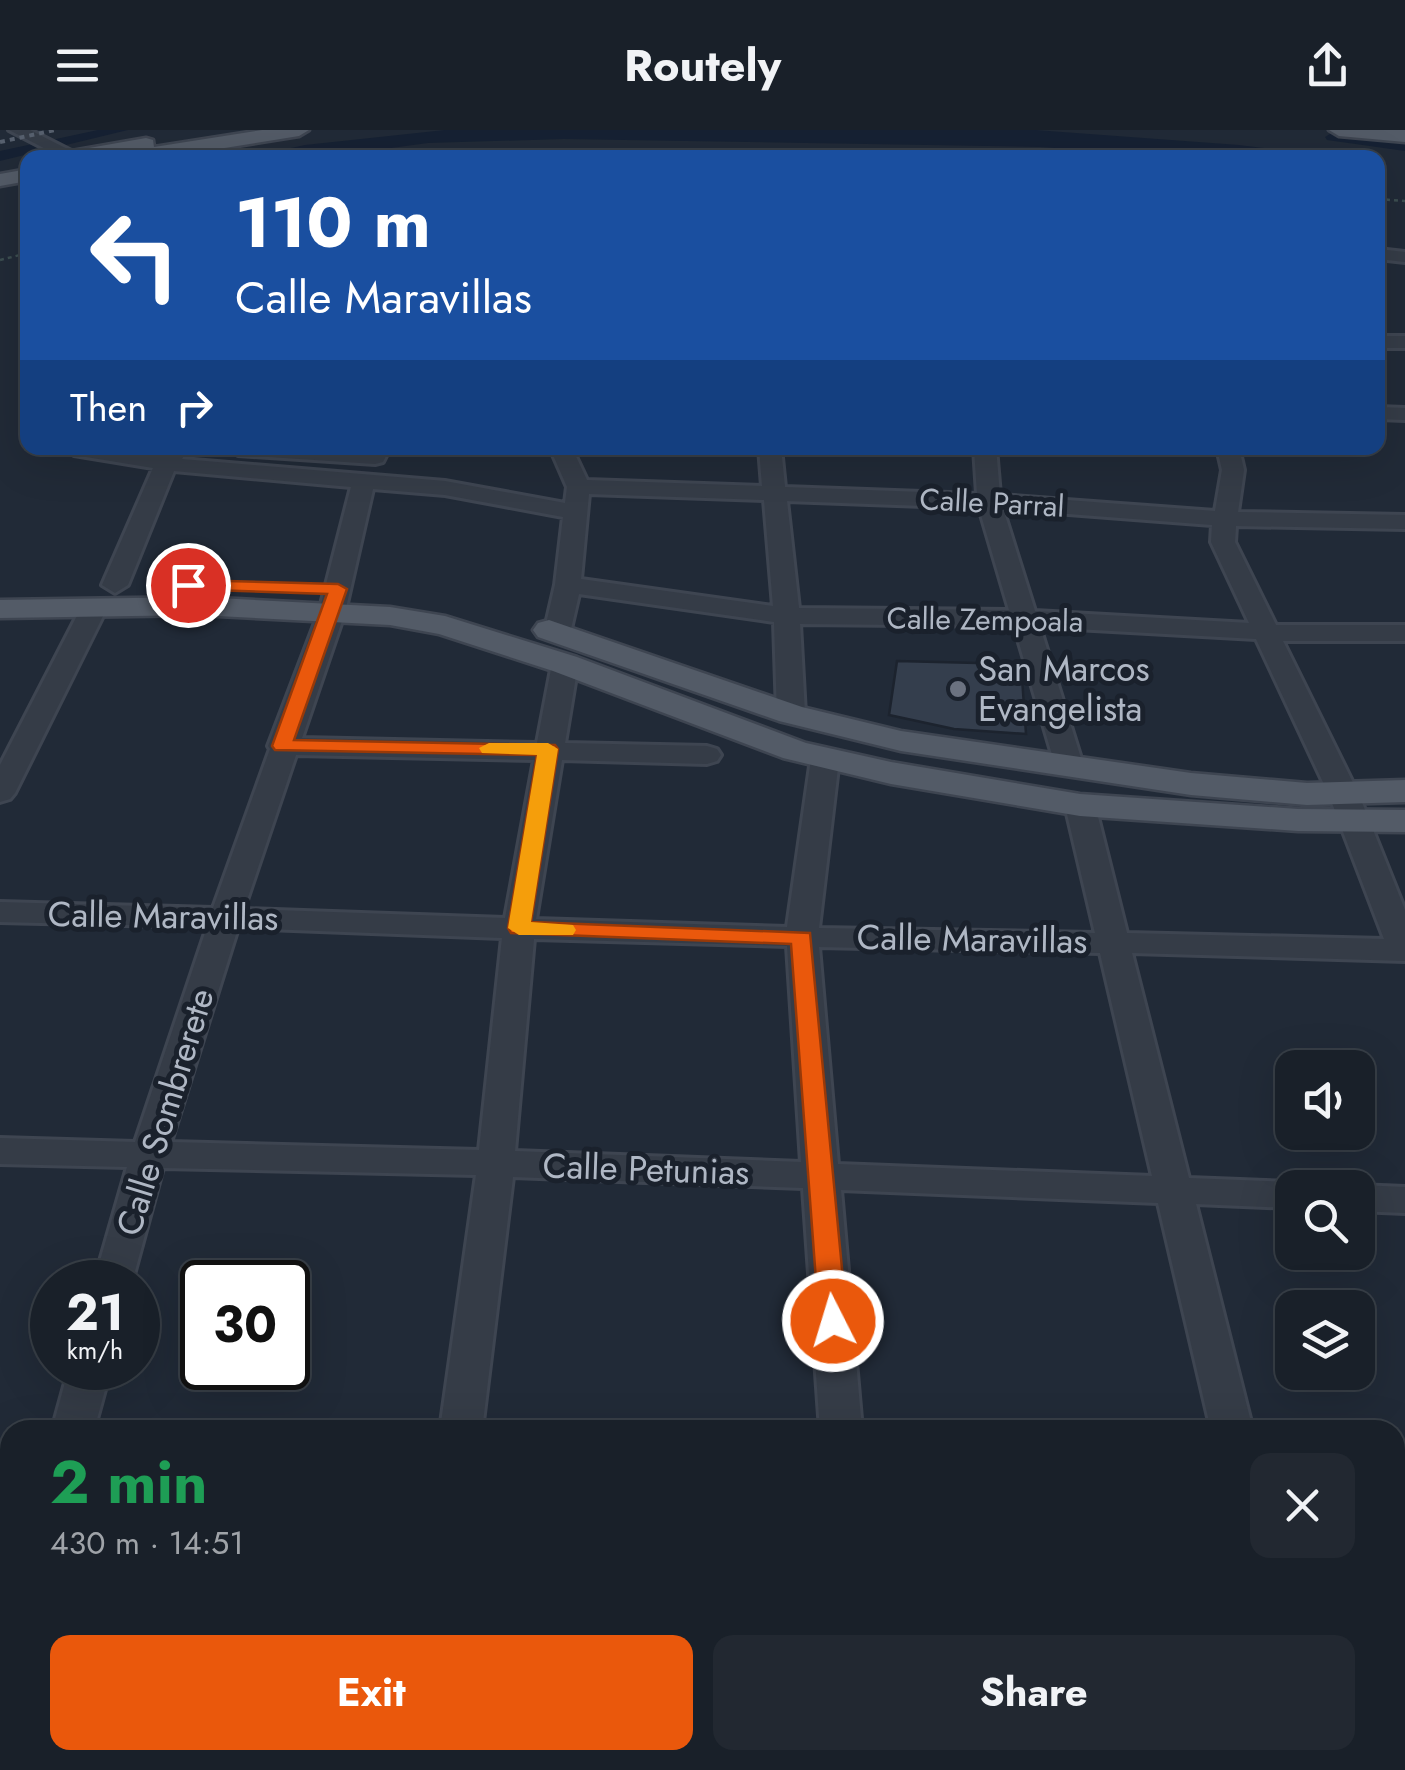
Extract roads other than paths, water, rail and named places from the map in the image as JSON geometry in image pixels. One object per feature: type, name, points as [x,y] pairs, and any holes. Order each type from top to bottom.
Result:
[{"type":"main road","points":[[79,150],[234,130]]},
{"type":"main road","points":[[172,150],[300,130]]},
{"type":"main road","points":[[1339,130],[1403,132]]},
{"type":"main road","points":[[0,586],[199,606],[335,601],[451,604],[561,648],[740,734],[826,759],[1080,805],[1349,809],[1405,790]]},
{"type":"main road","points":[[0,608],[105,596]]},
{"type":"main road","points":[[561,648],[861,734],[1405,820]]},
{"type":"street","points":[[17,130],[59,150]]},
{"type":"street","points":[[301,455],[372,463]]},
{"type":"street","points":[[462,1420],[496,1164],[519,928],[548,749],[577,500],[562,455]]},
{"type":"street","points":[[771,455],[787,616],[791,714]]},
{"type":"street","points":[[986,455],[989,500],[1070,768]]},
{"type":"street","points":[[1230,455],[1233,466],[1222,519],[1223,542],[1349,809],[1405,950]]},
{"type":"street","points":[[0,793],[105,596],[172,456],[372,463]]},
{"type":"street","name":"Calle Parral","points":[[372,463],[444,488],[577,500],[776,495],[989,500],[1222,519],[1405,522]]},
{"type":"street","name":"Calle Sombrerete","points":[[119,1260],[148,1157],[226,916],[335,601],[372,463]]},
{"type":"street","name":"Calle Zempoala","points":[[568,585],[787,616],[1024,618],[1264,632],[1405,633]]},
{"type":"street","points":[[282,746],[707,754]]},
{"type":"street","points":[[826,759],[802,938],[840,1420]]},
{"type":"street","points":[[1080,805],[1230,1420]]},
{"type":"street","name":"Calle Maravillas","points":[[0,912],[226,916],[802,938],[1112,940],[1405,950]]},
{"type":"street","name":"Calle Petunias","points":[[0,1151],[822,1175],[1275,1194]]},
{"type":"street","points":[[1375,1199],[1405,1200]]},
{"type":"street","points":[[76,1420],[84,1390]]},
{"type":"water","points":[[445,130],[1035,130],[1281,150],[1082,150],[564,139],[428,143],[376,150],[282,150]]},
{"type":"waterway","points":[[28,150],[120,130]]},
{"type":"waterway","points":[[1333,137],[1405,146]]},
{"type":"waterway","points":[[0,156],[20,152]]},
{"type":"railway","points":[[0,142],[55,130]]},
{"type":"place","name":"San Marcos Evangelista","points":[[958,689]]}]
